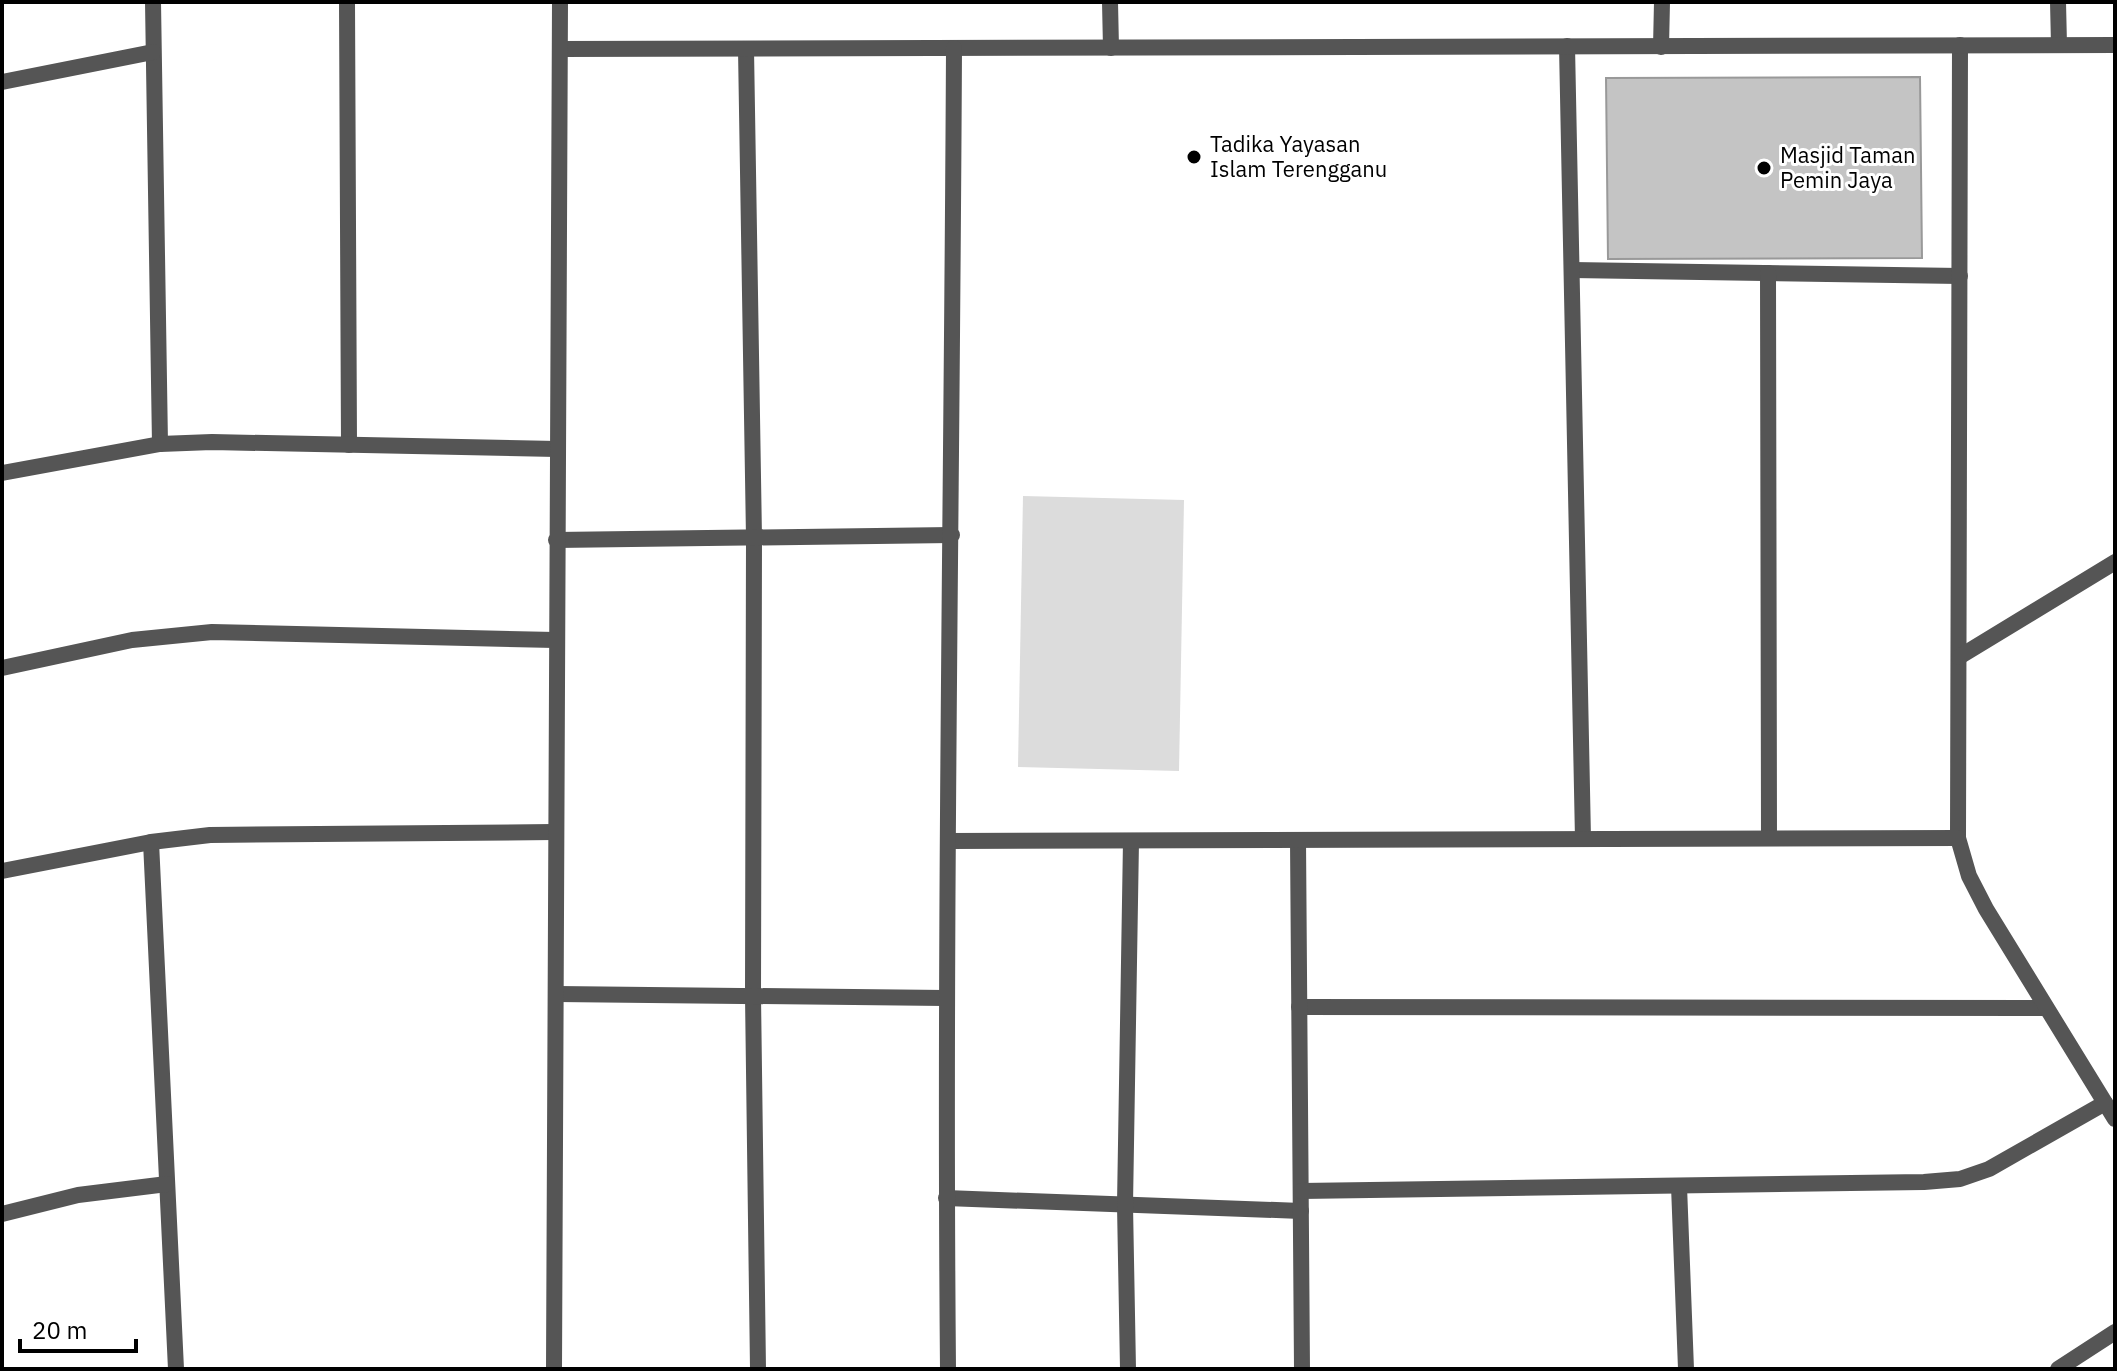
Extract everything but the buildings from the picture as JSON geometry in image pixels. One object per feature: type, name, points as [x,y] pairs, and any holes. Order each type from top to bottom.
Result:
[{"type":"street","points":[[153,2],[160,444]]},
{"type":"street","points":[[347,2],[349,445]]},
{"type":"street","points":[[554,1369],[560,2]]},
{"type":"street","points":[[1110,2],[1111,48]]},
{"type":"street","points":[[1661,47],[1662,2]]},
{"type":"street","points":[[2058,2],[2059,45]]},
{"type":"street","points":[[1960,45],[1958,838],[1969,876],[1986,909],[2115,1119]]},
{"type":"street","points":[[560,49],[2115,45]]},
{"type":"street","points":[[1567,46],[1583,839]]},
{"type":"street","points":[[948,1369],[945,998],[952,535],[954,48]]},
{"type":"street","points":[[746,49],[754,538],[753,996],[758,1369]]},
{"type":"street","points":[[2,82],[153,52]]},
{"type":"street","points":[[1572,270],[1960,276]]},
{"type":"street","points":[[1768,273],[1769,838]]},
{"type":"street","points":[[2,473],[160,444],[212,442],[557,449]]},
{"type":"street","points":[[556,540],[952,535]]},
{"type":"street","points":[[1959,657],[2115,562]]},
{"type":"street","points":[[2,668],[132,640],[212,632],[555,640]]},
{"type":"street","points":[[2,871],[151,842],[210,835],[554,832]]},
{"type":"street","points":[[949,841],[1958,838]]},
{"type":"street","points":[[1298,840],[1302,1369]]},
{"type":"street","points":[[1128,1369],[1125,1205],[1131,841]]},
{"type":"street","points":[[151,842],[176,1369]]},
{"type":"street","points":[[557,994],[945,998]]},
{"type":"street","points":[[1299,1007],[2046,1008]]},
{"type":"street","points":[[1301,1191],[1960,1179],[1989,1169],[2105,1103]]},
{"type":"street","points":[[2,1214],[78,1195],[167,1184]]},
{"type":"street","points":[[1679,1186],[1686,1369]]},
{"type":"street","points":[[946,1198],[1301,1211]]},
{"type":"street","points":[[2058,1369],[2115,1332]]},
{"type":"shaded area","points":[[1023,496],[1184,500],[1179,771],[1018,767]]},
{"type":"place","name":"Tadika Yayasan Islam Terengganu","points":[[1194,157]]},
{"type":"place","name":"Masjid Taman Pemin Jaya","points":[[1764,168]]}]
